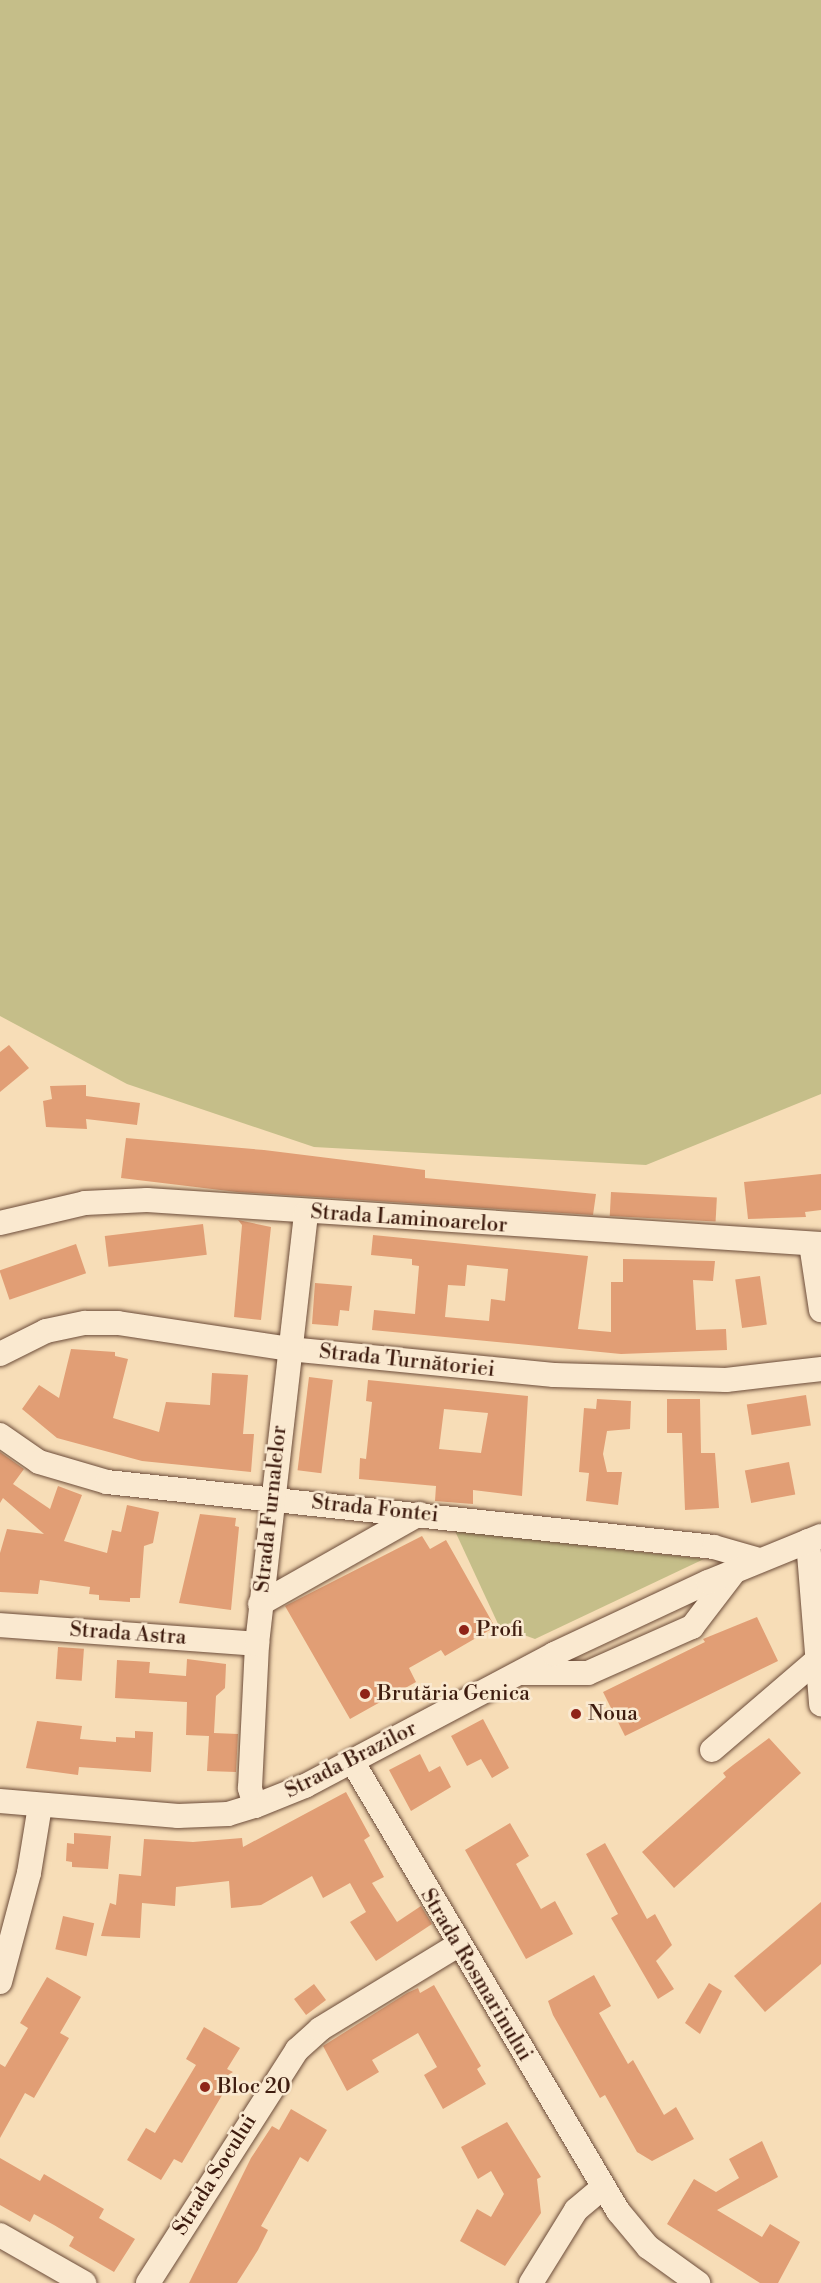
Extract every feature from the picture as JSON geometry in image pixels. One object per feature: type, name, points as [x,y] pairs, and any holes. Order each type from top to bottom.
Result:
[{"type":"street","name":"Strada Laminoarelor","points":[[0,1223],[85,1203],[147,1200],[306,1213],[816,1244]]},
{"type":"street","name":"Strada Furnalelor","points":[[255,1806],[250,1788],[260,1604],[306,1213]]},
{"type":"street","points":[[816,1244],[821,1310]]},
{"type":"street","name":"Strada Turnătoriei","points":[[0,1354],[46,1331],[85,1323],[118,1323],[289,1349],[647,1380],[726,1380],[821,1369]]},
{"type":"street","name":"Strada Fontei","points":[[0,1435],[39,1462],[107,1482],[714,1547],[759,1560]]},
{"type":"street","points":[[260,1604],[419,1514]]},
{"type":"street","name":"Strada Brazilor","points":[[0,1801],[178,1816],[228,1814],[255,1806],[352,1761],[554,1654],[735,1570],[815,1539],[821,1704]]},
{"type":"street","points":[[518,1673],[588,1674],[692,1627],[735,1570]]},
{"type":"street","name":"Strada Astra","points":[[0,1625],[257,1644]]},
{"type":"street","points":[[712,1750],[818,1659]]},
{"type":"street","name":"Strada Rosmarinului","points":[[352,1761],[458,1946],[603,2187],[648,2247],[698,2283]]},
{"type":"street","points":[[0,1982],[29,1873],[40,1806]]},
{"type":"street","name":"Strada Socului","points":[[148,2283],[297,2049],[320,2029],[458,1946]]},
{"type":"street","points":[[531,2283],[576,2210],[603,2187]]},
{"type":"street","points":[[0,2235],[84,2283]]},
{"type":"shaded area","points":[[0,0],[821,0],[821,1094],[646,1165],[314,1147],[127,1084],[0,1016]]},
{"type":"shaded area","points":[[455,1531],[704,1559],[535,1639],[499,1626]]},
{"type":"building","points":[[9,1045],[29,1068],[0,1092],[0,1052]]},
{"type":"building","points":[[86,1085],[86,1096],[140,1103],[137,1125],[86,1119],[87,1129],[46,1127],[43,1101],[52,1099],[50,1086]]},
{"type":"building","points":[[126,1138],[264,1150],[425,1170],[425,1178],[596,1194],[593,1215],[237,1192],[121,1178]]},
{"type":"building","points":[[821,1174],[821,1210],[805,1212],[806,1217],[748,1219],[744,1182]]},
{"type":"building","points":[[611,1192],[717,1198],[716,1222],[610,1216]]},
{"type":"building","points":[[238,1220],[271,1227],[261,1320],[234,1317],[242,1225]]},
{"type":"building","points":[[203,1224],[207,1255],[109,1267],[105,1236]]},
{"type":"building","points":[[373,1235],[588,1256],[578,1329],[611,1332],[611,1282],[623,1282],[623,1259],[715,1261],[713,1281],[693,1280],[696,1330],[726,1329],[727,1350],[621,1354],[372,1330],[374,1310],[415,1314],[419,1266],[412,1265],[412,1259],[371,1255]],"holes":[[[467,1265],[508,1269],[505,1301],[491,1299],[489,1321],[445,1317],[448,1285],[465,1286]]]},
{"type":"building","points":[[76,1244],[86,1273],[10,1300],[0,1270]]},
{"type":"building","points":[[760,1276],[767,1325],[742,1328],[735,1279]]},
{"type":"building","points":[[315,1283],[352,1286],[349,1311],[340,1310],[338,1326],[312,1324]]},
{"type":"building","points":[[71,1349],[115,1352],[115,1356],[128,1359],[113,1418],[159,1432],[166,1402],[210,1405],[212,1373],[248,1375],[243,1434],[254,1434],[251,1472],[142,1461],[57,1438],[22,1409],[39,1385],[59,1398]]},
{"type":"building","points":[[309,1377],[333,1380],[321,1473],[298,1470]]},
{"type":"building","points":[[368,1380],[528,1396],[522,1496],[473,1490],[473,1504],[435,1501],[436,1486],[359,1479],[360,1458],[366,1459],[372,1402],[366,1401]],"holes":[[[444,1409],[488,1413],[481,1453],[439,1449]]]},
{"type":"building","points":[[806,1395],[811,1426],[752,1435],[747,1404]]},
{"type":"building","points":[[597,1399],[631,1401],[630,1429],[607,1431],[603,1454],[607,1472],[622,1472],[618,1505],[586,1501],[589,1473],[579,1472],[584,1408],[596,1409]]},
{"type":"building","points":[[667,1399],[700,1399],[701,1453],[715,1453],[719,1508],[685,1510],[682,1433],[667,1433]]},
{"type":"building","points":[[0,1452],[24,1469],[13,1484],[50,1509],[58,1486],[82,1495],[64,1541],[107,1553],[112,1530],[121,1532],[127,1505],[159,1512],[153,1543],[144,1546],[140,1598],[130,1598],[130,1602],[99,1600],[99,1595],[89,1594],[90,1587],[40,1580],[38,1594],[0,1592],[0,1553],[7,1529],[44,1534],[3,1498],[0,1503]]},
{"type":"building","points":[[789,1462],[795,1494],[751,1503],[745,1471]]},
{"type":"building","points":[[200,1514],[236,1518],[235,1526],[239,1527],[231,1610],[179,1603]]},
{"type":"building","points":[[422,1536],[430,1549],[446,1540],[495,1627],[445,1656],[441,1650],[409,1668],[416,1682],[350,1719],[285,1606]]},
{"type":"building","points":[[757,1617],[778,1661],[625,1736],[603,1692],[705,1642],[703,1639]]},
{"type":"building","points":[[58,1647],[84,1649],[82,1681],[56,1679]]},
{"type":"building","points":[[187,1659],[226,1664],[225,1688],[216,1696],[214,1733],[238,1734],[236,1772],[207,1771],[209,1736],[186,1735],[187,1702],[115,1698],[117,1660],[150,1662],[149,1673],[186,1676]]},
{"type":"building","points":[[483,1719],[509,1768],[492,1778],[481,1759],[467,1766],[451,1736]]},
{"type":"building","points":[[37,1721],[82,1726],[80,1739],[116,1742],[116,1737],[135,1738],[135,1731],[153,1732],[151,1772],[79,1767],[78,1775],[26,1768]]},
{"type":"building","points":[[769,1738],[801,1773],[674,1888],[642,1852],[726,1777],[723,1773]]},
{"type":"building","points":[[420,1754],[429,1772],[440,1766],[451,1787],[411,1811],[389,1770]]},
{"type":"building","points":[[346,1792],[370,1836],[364,1840],[384,1877],[372,1883],[397,1922],[421,1906],[432,1924],[376,1961],[350,1922],[366,1912],[350,1883],[323,1898],[312,1876],[261,1905],[231,1908],[229,1881],[176,1887],[175,1906],[142,1903],[140,1938],[101,1936],[110,1903],[116,1905],[119,1874],[141,1876],[144,1839],[193,1842],[242,1838],[243,1847]]},
{"type":"building","points":[[510,1823],[529,1856],[516,1864],[541,1909],[555,1901],[573,1934],[526,1959],[465,1850]]},
{"type":"building","points":[[74,1833],[111,1836],[108,1869],[72,1867],[72,1862],[66,1861],[67,1843],[74,1844]]},
{"type":"building","points":[[605,1843],[647,1919],[655,1914],[672,1945],[656,1961],[674,1989],[658,1999],[611,1918],[618,1914],[586,1854]]},
{"type":"building","points":[[821,1902],[821,1964],[765,2012],[734,1976]]},
{"type":"building","points":[[63,1916],[94,1923],[87,1956],[55,1949]]},
{"type":"building","points":[[594,1975],[611,2006],[599,2013],[628,2064],[633,2060],[664,2115],[676,2107],[694,2139],[652,2161],[637,2152],[605,2095],[600,2098],[553,2015],[548,2001]]},
{"type":"building","points":[[47,1977],[81,1997],[60,2033],[69,2038],[34,2098],[25,2093],[0,2138],[0,2064],[5,2067],[28,2028],[20,2023]]},
{"type":"building","points":[[709,1983],[722,1991],[700,2034],[685,2023]]},
{"type":"building","points":[[314,1984],[326,2000],[306,2015],[294,1999]]},
{"type":"building","points":[[434,1985],[481,2066],[477,2069],[486,2084],[443,2109],[424,2075],[437,2067],[418,2033],[372,2060],[379,2072],[347,2091],[323,2046],[407,1993],[418,1988],[420,1993]]},
{"type":"building","points":[[204,2027],[240,2048],[227,2069],[233,2072],[228,2075],[231,2080],[182,2163],[174,2159],[161,2180],[127,2160],[146,2128],[155,2133],[196,2065],[186,2059]]},
{"type":"building","points":[[291,2109],[327,2130],[308,2162],[300,2157],[261,2226],[268,2230],[258,2250],[237,2283],[189,2283],[251,2158],[272,2126],[279,2130]]},
{"type":"building","points":[[507,2122],[541,2177],[537,2179],[541,2213],[505,2266],[460,2241],[477,2209],[491,2217],[504,2194],[491,2171],[478,2179],[461,2147]]},
{"type":"building","points":[[762,2141],[778,2177],[717,2210],[762,2237],[770,2224],[800,2242],[778,2283],[760,2283],[667,2224],[694,2179],[716,2192],[739,2178],[729,2159]]},
{"type":"building","points":[[0,2158],[40,2181],[44,2174],[104,2209],[99,2218],[135,2239],[114,2272],[69,2246],[74,2237],[54,2225],[34,2214],[30,2222],[0,2205]]},
{"type":"place","name":"Profi","points":[[464,1630]]},
{"type":"place","name":"Brutăria Genica","points":[[365,1694]]},
{"type":"place","name":"Noua","points":[[576,1714]]},
{"type":"place","name":"Bloc 20","points":[[205,2087]]}]
